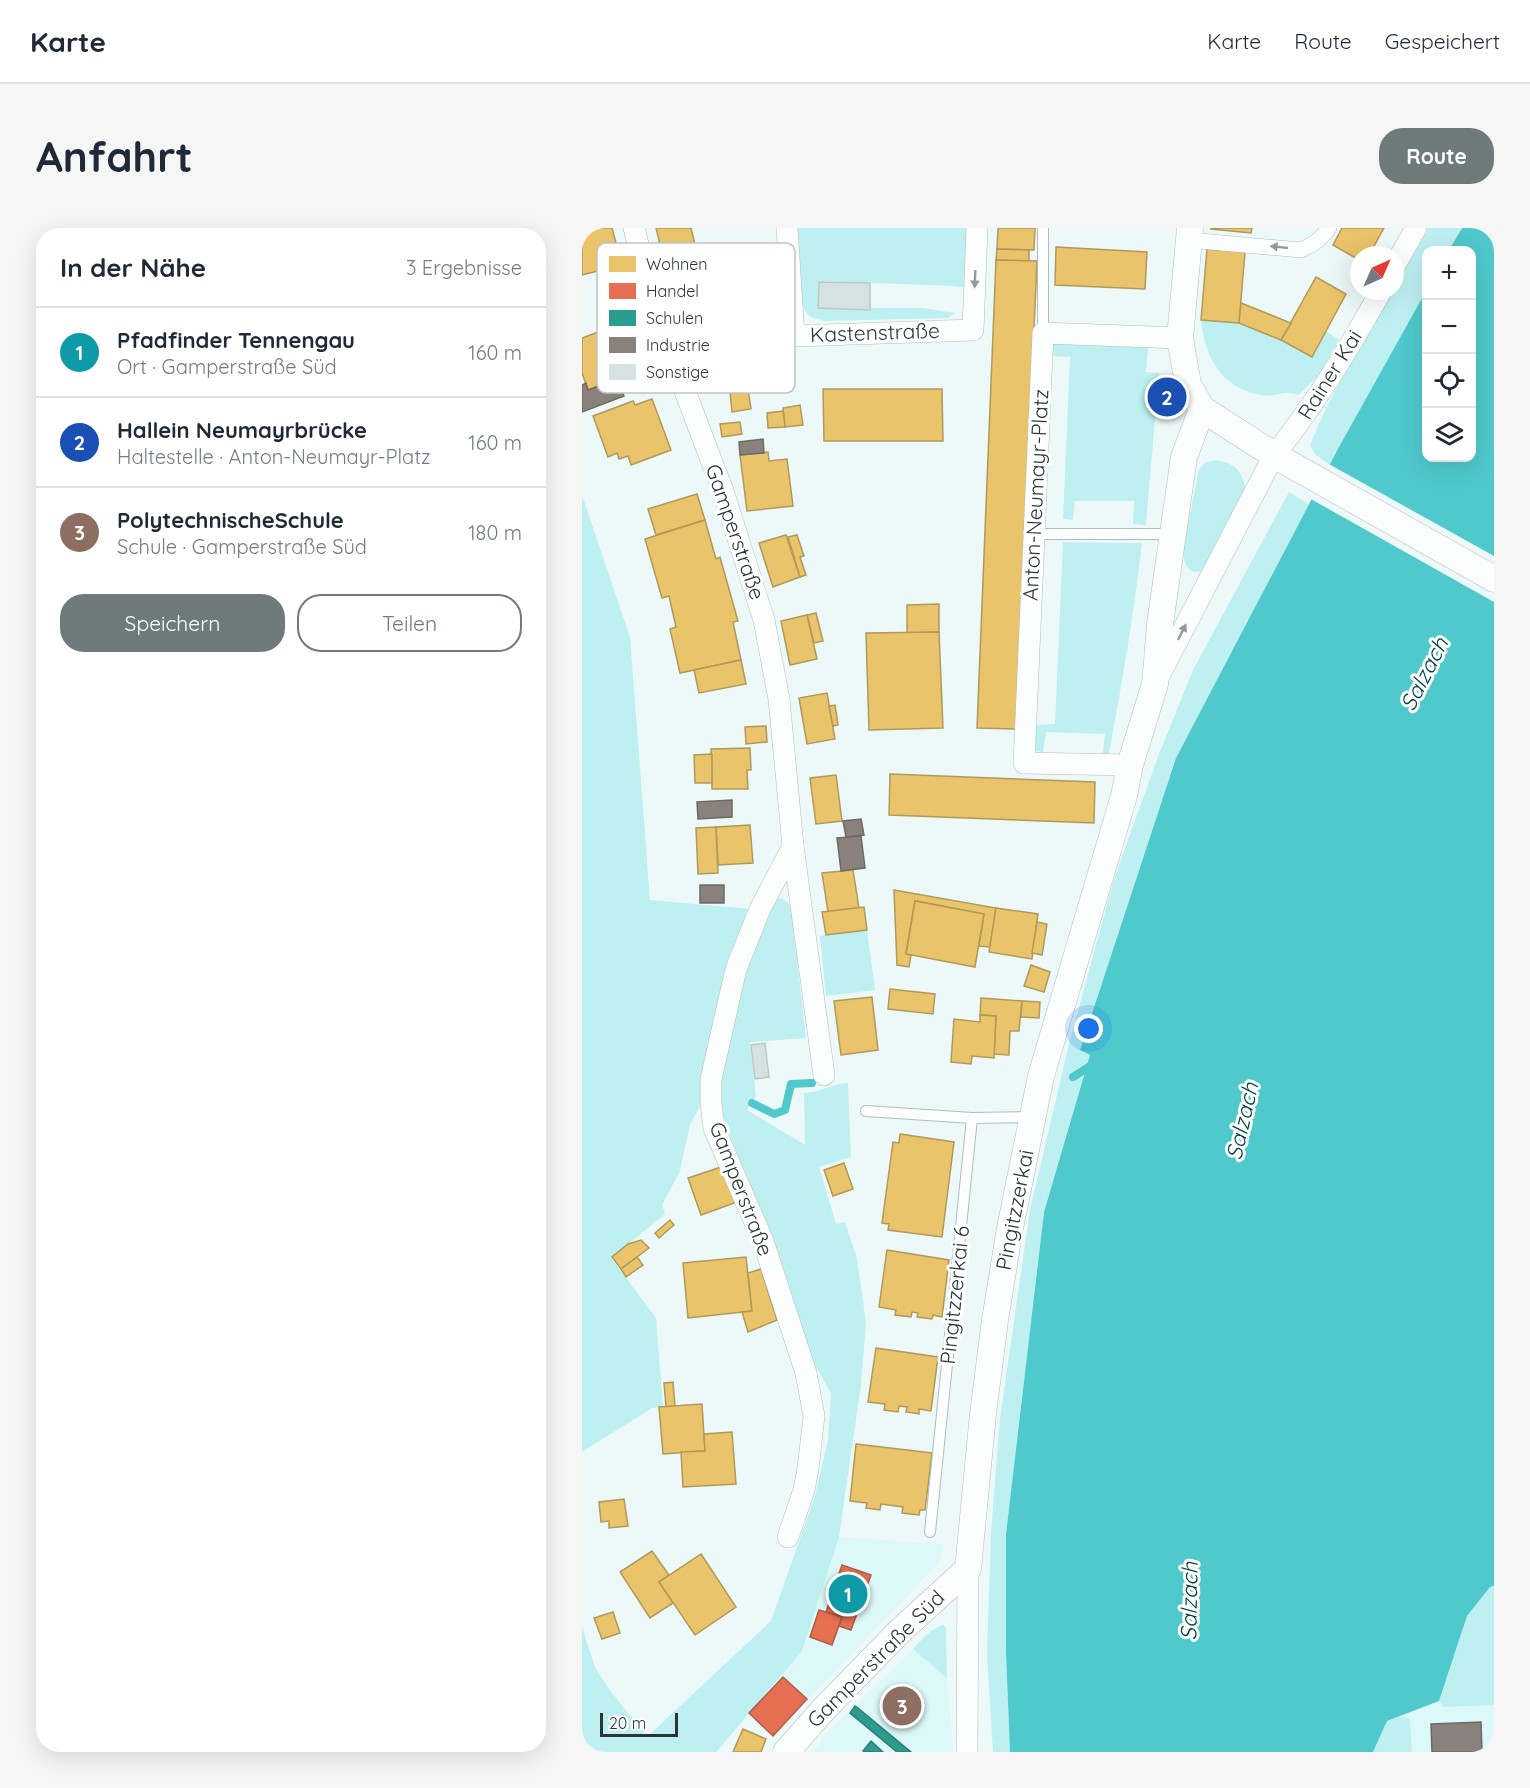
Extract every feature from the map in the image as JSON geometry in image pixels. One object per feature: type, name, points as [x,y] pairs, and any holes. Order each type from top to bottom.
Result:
[{"type":"street","name":"Gamperstraße","points":[[634,228],[638,243]]},
{"type":"street","points":[[787,228],[788,243]]},
{"type":"street","name":"Kastenstraße","points":[[795,336],[974,330],[977,228]]},
{"type":"street","points":[[1329,228],[1314,245],[1301,250],[1189,234],[1180,338],[1188,384],[1202,409],[1274,455],[1494,579]]},
{"type":"street","points":[[1404,249],[1416,228]]},
{"type":"street","name":"Rainer Kai","points":[[1274,455],[1297,427],[1356,335],[1375,300]]},
{"type":"street","points":[[1043,333],[1180,338]]},
{"type":"street","name":"Anton-Neumayr-Platz","points":[[1043,333],[1024,764],[1130,765]]},
{"type":"street","name":"Gamperstraße","points":[[686,393],[723,491],[764,620],[779,699],[793,846],[824,1075]]},
{"type":"street","points":[[1155,684],[1160,624],[1184,457],[1202,409]]},
{"type":"street","points":[[1155,684],[1274,455]]},
{"type":"street","name":"Pingitzzerkai","points":[[967,1752],[968,1569],[994,1320],[1010,1228],[1041,1076],[1155,684]]},
{"type":"street","name":"Gamperstraße","points":[[788,1537],[804,1490],[808,1469],[814,1416],[811,1396],[806,1373],[763,1241],[714,1128],[711,1079],[736,969],[760,909],[793,846]]},
{"type":"street","name":"Gamperstraße Süd","points":[[786,1752],[823,1710],[900,1631],[968,1569]]},
{"type":"lane","points":[[1043,228],[1043,333]]},
{"type":"lane","points":[[1034,534],[1174,534]]},
{"type":"lane","points":[[866,1111],[972,1118],[1033,1117]]},
{"type":"lane","name":"Pingitzzerkai 6","points":[[930,1532],[972,1118]]},
{"type":"shaded area","points":[[795,228],[968,228],[966,288],[819,281],[819,308],[923,308],[955,313],[948,318],[825,321],[817,319],[807,313],[802,303]]},
{"type":"shaded area","points":[[1427,228],[1462,228],[1451,246],[1422,246],[1422,298],[1330,465],[1315,454],[1310,445],[1348,367],[1386,300],[1404,300],[1404,268]]},
{"type":"shaded area","points":[[1201,320],[1239,323],[1281,340],[1312,357],[1326,331],[1339,340],[1320,374],[1298,395],[1288,393],[1261,395],[1247,392],[1236,386],[1218,369],[1206,346]]},
{"type":"shaded area","points":[[1053,343],[1148,348],[1146,372],[1159,373],[1146,525],[1133,524],[1134,501],[1075,501],[1073,520],[1063,519],[1070,357],[1052,356]]},
{"type":"shaded area","points":[[1214,460],[1231,465],[1239,471],[1245,487],[1213,564],[1207,569],[1196,572],[1191,571],[1185,563],[1183,549],[1199,469],[1205,463]]},
{"type":"shaded area","points":[[1289,492],[1309,504],[1176,758],[1080,1050],[1090,1054],[1044,1212],[1006,1534],[1006,1653],[1010,1752],[993,1752],[987,1654],[991,1533],[1000,1419],[1030,1210],[1069,1044],[1114,879],[1159,754],[1193,670]]},
{"type":"shaded area","points":[[582,495],[630,637],[650,900],[751,909],[703,1101],[690,1124],[680,1171],[662,1205],[665,1214],[611,1258],[656,1318],[663,1407],[652,1408],[582,1452]]},
{"type":"shaded area","points":[[1063,542],[1142,543],[1123,675],[1109,753],[1106,756],[1103,753],[1105,734],[1046,732],[1043,752],[1033,751],[1036,725],[1055,724]]},
{"type":"shaded area","points":[[782,898],[789,904],[793,922],[806,1038],[750,1042],[756,1096],[747,1110],[805,1145],[804,1093],[848,1083],[851,1157],[819,1167],[836,1224],[845,1222],[857,1258],[866,1323],[861,1385],[839,1537],[802,1651],[716,1752],[582,1752],[582,1627],[595,1667],[609,1689],[647,1737],[771,1621],[815,1496],[828,1440],[831,1393],[815,1365],[720,1108],[720,1081],[746,968],[772,904]]},
{"type":"shaded area","points":[[867,930],[875,990],[826,996],[820,936]]},
{"type":"shaded area","points":[[839,1537],[943,1544],[937,1565],[773,1736],[747,1715],[802,1651]]},
{"type":"shaded area","points":[[1494,1586],[1494,1705],[1443,1707],[1439,1701],[1467,1616],[1490,1587]]},
{"type":"shaded area","points":[[943,1625],[946,1627],[947,1678],[913,1649],[931,1632]]},
{"type":"shaded area","points":[[913,1649],[947,1678],[953,1752],[813,1752],[827,1733]]},
{"type":"shaded area","points":[[1439,1701],[1443,1707],[1494,1705],[1494,1752],[1412,1752],[1410,1719],[1402,1716]]},
{"type":"shaded area","points":[[1402,1716],[1410,1719],[1412,1752],[1373,1752],[1387,1721]]},
{"type":"water","name":"Salzach","points":[[1462,228],[1494,228],[1494,1586],[1490,1587],[1467,1616],[1439,1701],[1387,1721],[1373,1752],[1010,1752],[1006,1653],[1006,1534],[1044,1212],[1090,1055],[1080,1050],[1176,758],[1339,447],[1422,298],[1422,462],[1476,462],[1476,246],[1451,246]]},
{"type":"pier","points":[[1327,463],[1494,556],[1494,602],[1309,498]]},
{"type":"building: Wohnen","points":[[582,228],[612,228],[616,243],[597,243],[597,271],[582,275]]},
{"type":"building: Wohnen","points":[[656,228],[691,228],[695,243],[660,243]]},
{"type":"building: Wohnen","points":[[998,228],[1035,228],[1034,250],[997,249]]},
{"type":"building: Wohnen","points":[[1211,228],[1252,228],[1251,233]]},
{"type":"building: Wohnen","points":[[1342,228],[1384,228],[1374,246],[1350,246],[1350,255],[1333,245]]},
{"type":"building: Wohnen","points":[[1056,247],[1147,252],[1145,289],[1055,285]]},
{"type":"building: Wohnen","points":[[997,249],[1029,250],[1029,261],[996,260]]},
{"type":"building: Wohnen","points":[[1207,249],[1245,252],[1239,323],[1201,320]]},
{"type":"building: Wohnen","points":[[996,260],[1037,261],[1016,729],[977,728]]},
{"type":"building: Wohnen","points":[[1316,277],[1346,294],[1312,357],[1281,340]]},
{"type":"building: Wohnen","points":[[1241,303],[1291,323],[1281,340],[1239,323]]},
{"type":"building: Wohnen","points":[[597,332],[597,387],[588,390],[582,373],[582,338]]},
{"type":"building: Wohnen","points":[[823,389],[942,389],[943,441],[824,441]]},
{"type":"building: Wohnen","points":[[730,393],[749,393],[751,409],[732,412]]},
{"type":"building: Wohnen","points":[[652,399],[671,450],[631,465],[628,456],[619,459],[617,453],[608,457],[593,416],[633,401],[635,405]]},
{"type":"building: Wohnen","points":[[800,405],[803,425],[785,427],[783,408]]},
{"type":"building: Wohnen","points":[[783,411],[785,427],[768,428],[767,413]]},
{"type":"building: Wohnen","points":[[740,422],[742,434],[722,437],[720,424]]},
{"type":"building: Wohnen","points":[[768,452],[769,461],[787,459],[793,506],[747,511],[740,455]]},
{"type":"building: Wohnen","points":[[697,494],[705,520],[656,535],[648,509]]},
{"type":"building: Wohnen","points":[[705,520],[716,559],[720,557],[738,621],[733,622],[741,660],[680,673],[670,629],[676,627],[669,596],[662,598],[645,539]]},
{"type":"building: Wohnen","points":[[786,535],[800,577],[773,587],[759,543]]},
{"type":"building: Wohnen","points":[[797,535],[804,556],[800,557],[806,575],[800,577],[788,537]]},
{"type":"building: Wohnen","points":[[939,604],[939,632],[907,633],[907,605]]},
{"type":"building: Wohnen","points":[[816,613],[823,641],[814,643],[807,615]]},
{"type":"building: Wohnen","points":[[807,615],[817,659],[790,665],[781,621]]},
{"type":"building: Wohnen","points":[[939,632],[943,728],[869,730],[866,633]]},
{"type":"building: Wohnen","points":[[741,660],[746,684],[699,693],[694,670]]},
{"type":"building: Wohnen","points":[[827,693],[835,739],[807,744],[799,698]]},
{"type":"building: Wohnen","points":[[835,705],[838,725],[833,726],[829,706]]},
{"type":"building: Wohnen","points":[[766,726],[767,742],[746,744],[745,727]]},
{"type":"building: Wohnen","points":[[750,748],[751,770],[747,770],[748,789],[712,789],[711,749]]},
{"type":"building: Wohnen","points":[[712,754],[712,783],[695,783],[694,755]]},
{"type":"building: Wohnen","points":[[890,774],[1095,782],[1094,823],[889,815]]},
{"type":"building: Wohnen","points":[[836,775],[842,821],[816,824],[810,778]]},
{"type":"building: Wohnen","points":[[750,825],[753,863],[718,865],[716,827]]},
{"type":"building: Wohnen","points":[[716,827],[718,873],[698,874],[696,828]]},
{"type":"building: Wohnen","points":[[853,870],[859,908],[828,912],[822,873]]},
{"type":"building: Wohnen","points":[[894,890],[996,908],[990,947],[979,946],[984,914],[915,901],[906,954],[911,955],[909,967],[897,965]]},
{"type":"building: Wohnen","points":[[915,901],[984,914],[975,967],[906,954]]},
{"type":"building: Wohnen","points":[[864,907],[867,930],[826,935],[822,912]]},
{"type":"building: Wohnen","points":[[996,908],[1038,914],[1032,959],[989,952]]},
{"type":"building: Wohnen","points":[[1037,922],[1047,924],[1042,955],[1032,953]]},
{"type":"building: Wohnen","points":[[1031,965],[1050,972],[1044,992],[1024,986]]},
{"type":"building: Wohnen","points":[[890,989],[935,994],[933,1014],[888,1009]]},
{"type":"building: Wohnen","points":[[872,997],[878,1050],[841,1055],[834,1001]]},
{"type":"building: Wohnen","points":[[981,998],[1022,1001],[1019,1031],[1010,1031],[1009,1055],[994,1054],[996,1016],[980,1015]]},
{"type":"building: Wohnen","points":[[1022,1001],[1040,1002],[1039,1018],[1021,1017]]},
{"type":"building: Wohnen","points":[[980,1015],[996,1016],[994,1058],[972,1056],[971,1064],[951,1062],[954,1019],[980,1022]]},
{"type":"building: Wohnen","points":[[900,1134],[954,1142],[942,1237],[888,1230],[889,1224],[882,1223],[893,1142],[899,1143]]},
{"type":"building: Wohnen","points":[[844,1163],[853,1189],[833,1196],[824,1170]]},
{"type":"building: Wohnen","points":[[724,1166],[737,1202],[701,1215],[688,1178]]},
{"type":"building: Wohnen","points":[[670,1220],[674,1225],[659,1238],[655,1233]]},
{"type":"building: Wohnen","points":[[641,1240],[649,1248],[621,1269],[612,1257],[628,1244]]},
{"type":"building: Wohnen","points":[[887,1250],[949,1260],[942,1317],[933,1315],[932,1319],[917,1317],[918,1313],[912,1312],[911,1317],[895,1315],[896,1310],[879,1307]]},
{"type":"building: Wohnen","points":[[637,1257],[643,1265],[626,1277],[621,1269]]},
{"type":"building: Wohnen","points":[[746,1257],[752,1311],[688,1318],[683,1263]]},
{"type":"building: Wohnen","points":[[761,1269],[777,1320],[748,1332],[742,1312],[752,1311],[748,1273]]},
{"type":"building: Wohnen","points":[[876,1348],[938,1357],[931,1411],[919,1409],[919,1414],[906,1412],[907,1407],[899,1406],[898,1412],[884,1410],[885,1404],[868,1402]]},
{"type":"building: Wohnen","points":[[673,1382],[675,1406],[666,1407],[664,1383]]},
{"type":"building: Wohnen","points":[[702,1404],[705,1451],[663,1454],[659,1407]]},
{"type":"building: Wohnen","points":[[732,1432],[736,1484],[683,1487],[681,1452],[705,1451],[704,1434]]},
{"type":"building: Wohnen","points":[[856,1444],[932,1453],[925,1510],[920,1510],[919,1515],[902,1513],[903,1507],[881,1504],[880,1510],[866,1508],[867,1503],[850,1501]]},
{"type":"building: Wohnen","points":[[624,1499],[628,1526],[609,1528],[609,1521],[601,1522],[599,1502]]},
{"type":"building: Wohnen","points":[[652,1551],[669,1575],[659,1582],[673,1603],[650,1618],[620,1572]]},
{"type":"building: Wohnen","points":[[701,1554],[736,1607],[695,1635],[659,1582]]},
{"type":"building: Wohnen","points":[[613,1612],[620,1633],[602,1639],[594,1618]]},
{"type":"building: Wohnen","points":[[743,1729],[766,1739],[761,1752],[733,1752]]},
{"type":"building: Handel","points":[[842,1565],[871,1575],[851,1630],[839,1626],[842,1617],[826,1612]]},
{"type":"building: Handel","points":[[819,1610],[842,1617],[832,1645],[810,1637]]},
{"type":"building: Handel","points":[[783,1677],[807,1699],[773,1736],[749,1713]]},
{"type":"building: Schulen","points":[[855,1706],[911,1752],[897,1752],[850,1713]]},
{"type":"building: Schulen","points":[[871,1741],[883,1752],[863,1751]]},
{"type":"building: Industrie","points":[[586,383],[588,390],[597,387],[597,393],[623,393],[624,396],[582,412],[582,385]]},
{"type":"building: Industrie","points":[[763,439],[764,453],[740,455],[739,442]]},
{"type":"building: Industrie","points":[[732,800],[732,817],[698,819],[697,802]]},
{"type":"building: Industrie","points":[[861,819],[864,835],[846,837],[843,821]]},
{"type":"building: Industrie","points":[[861,836],[865,868],[841,871],[837,838]]},
{"type":"building: Industrie","points":[[700,885],[724,885],[724,903],[700,903]]},
{"type":"building: Industrie","points":[[1481,1722],[1482,1752],[1432,1752],[1431,1724]]},
{"type":"building: Sonstige","points":[[819,282],[870,283],[870,310],[818,308]]},
{"type":"building: Sonstige","points":[[765,1043],[769,1077],[755,1079],[751,1045]]},
{"type":"waterway","points":[[1073,1077],[1092,1065]]},
{"type":"waterway","points":[[752,1103],[774,1114],[785,1110],[791,1084],[812,1083]]},
{"type":"place","name":"Hallein Neumayrbrücke","points":[[1167,397]]},
{"type":"place","name":"Pfadfinder Tennengau","points":[[848,1594]]},
{"type":"place","name":"PolytechnischeSchule","points":[[902,1706]]}]
